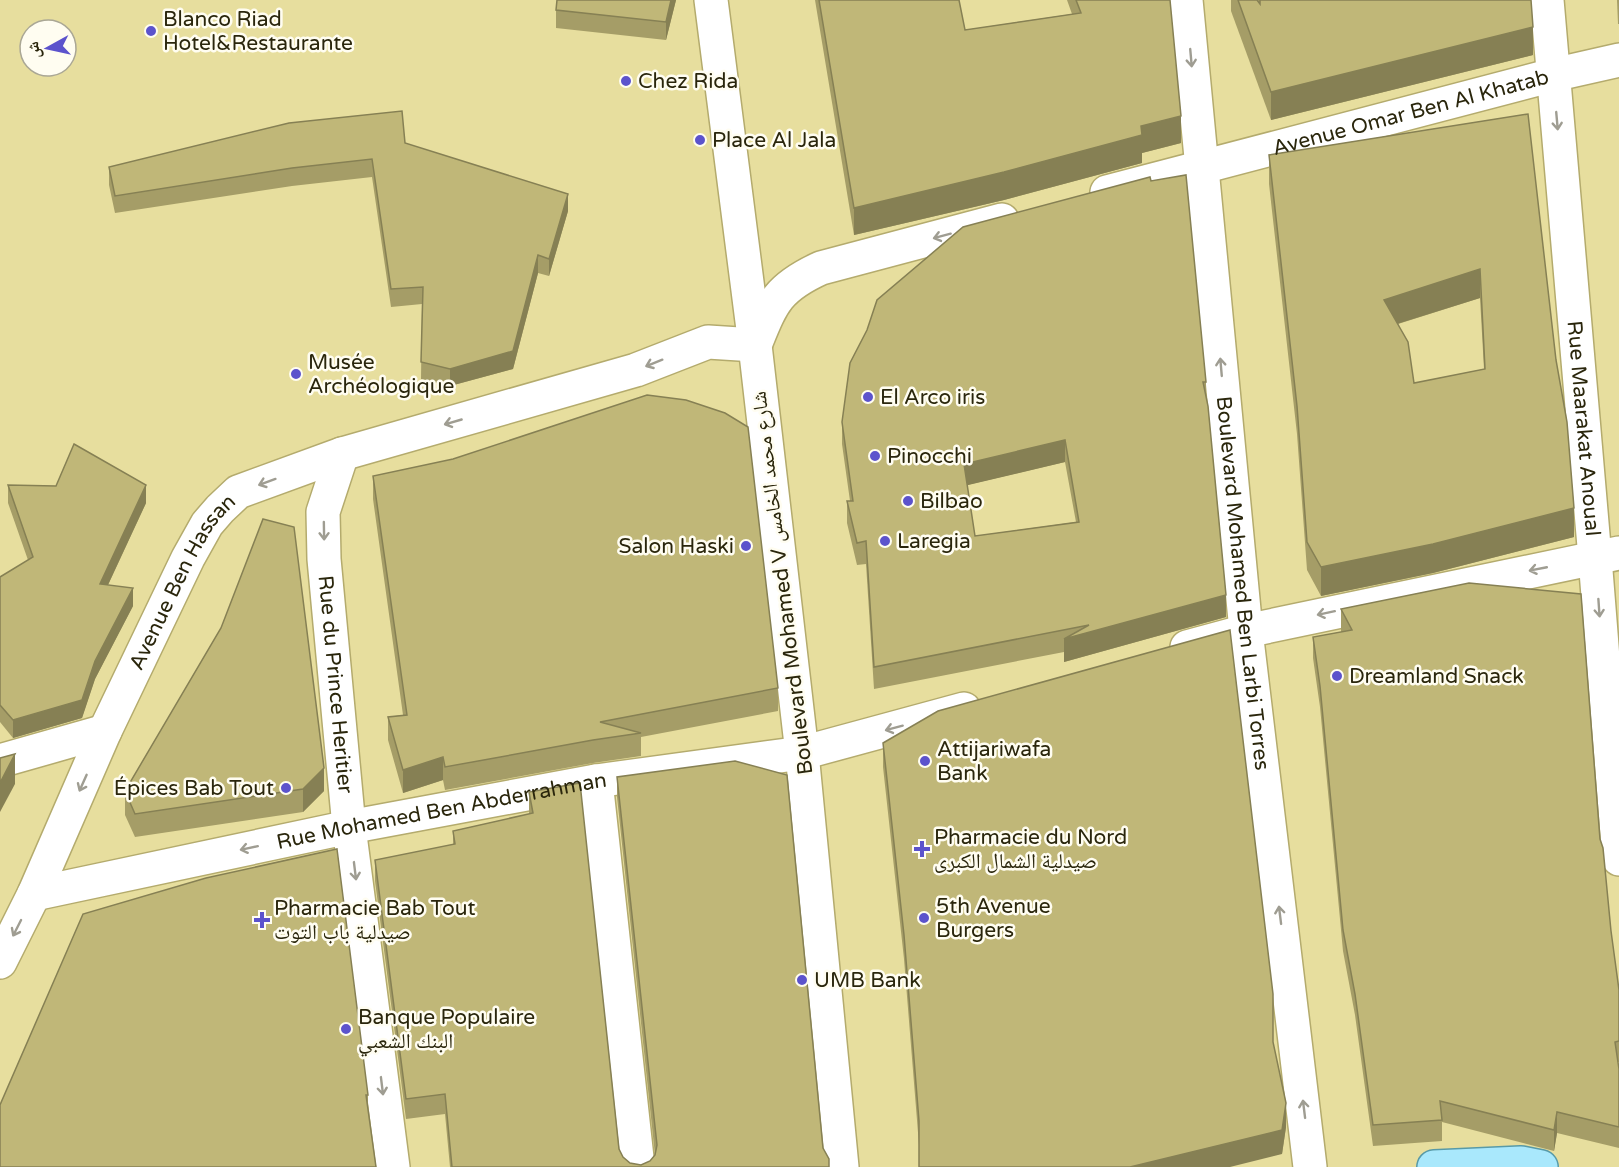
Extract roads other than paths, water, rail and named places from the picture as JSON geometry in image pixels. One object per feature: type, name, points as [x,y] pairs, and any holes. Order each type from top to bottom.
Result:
[{"type":"main road","points":[[1434,1167],[1521,1163],[1541,1167]]},
{"type":"street","name":"Boulevard Mohamed V شارع محمد الخامس","points":[[711,0],[755,345],[802,753],[842,1167]]},
{"type":"street","name":"Boulevard Mohamed Ben Larbi Torres","points":[[1186,0],[1246,631],[1310,1167]]},
{"type":"street","name":"Rue Maarakat Anoual","points":[[1547,0],[1553,75],[1607,556],[1619,860]]},
{"type":"street","name":"Avenue Omar Ben Al Khatab","points":[[1075,200],[1553,75],[1619,60]]},
{"type":"street","points":[[755,345],[770,307],[779,295],[804,276],[821,268],[1028,213]]},
{"type":"street","name":"Avenue Ben Hassan","points":[[0,962],[34,894],[105,731],[188,558],[207,524],[238,492],[342,454],[636,370],[708,342],[755,345]]},
{"type":"street","name":"Rue du Prince Heritier","points":[[342,454],[323,512],[324,559],[349,827],[393,1167]]},
{"type":"street","points":[[1155,656],[1246,631],[1607,556]]},
{"type":"street","name":"Rue Mohamed Ben Abderrahman","points":[[34,894],[349,827],[596,781],[802,753],[996,700]]},
{"type":"street","points":[[0,761],[105,731]]},
{"type":"street","points":[[596,781],[638,1167]]},
{"type":"place","name":"Blanco Riad Hotel&Restaurante","points":[[151,31]]},
{"type":"place","name":"Chez Rida","points":[[626,81]]},
{"type":"place","name":"Place Al Jala","points":[[700,140]]},
{"type":"place","name":"Musée Archéologique","points":[[296,374]]},
{"type":"place","name":"El Arco iris","points":[[868,397]]},
{"type":"place","name":"Pinocchi","points":[[875,456]]},
{"type":"place","name":"Bilbao","points":[[908,501]]},
{"type":"place","name":"Laregia","points":[[885,541]]},
{"type":"place","name":"Salon Haski","points":[[746,546]]},
{"type":"place","name":"Dreamland Snack","points":[[1337,676]]},
{"type":"place","name":"Attijariwafa Bank","points":[[925,761]]},
{"type":"place","name":"Épices Bab Tout","points":[[286,788]]},
{"type":"place","name":"Pharmacie du Nord صيدلية الشمال الكبرى","points":[[922,849]]},
{"type":"place","name":"5th Avenue Burgers","points":[[924,918]]},
{"type":"place","name":"Pharmacie Bab Tout صيدلية باب التوت","points":[[262,920]]},
{"type":"place","name":"UMB Bank","points":[[802,980]]},
{"type":"place","name":"Banque Populaire البنك الشعبي","points":[[346,1029]]}]
